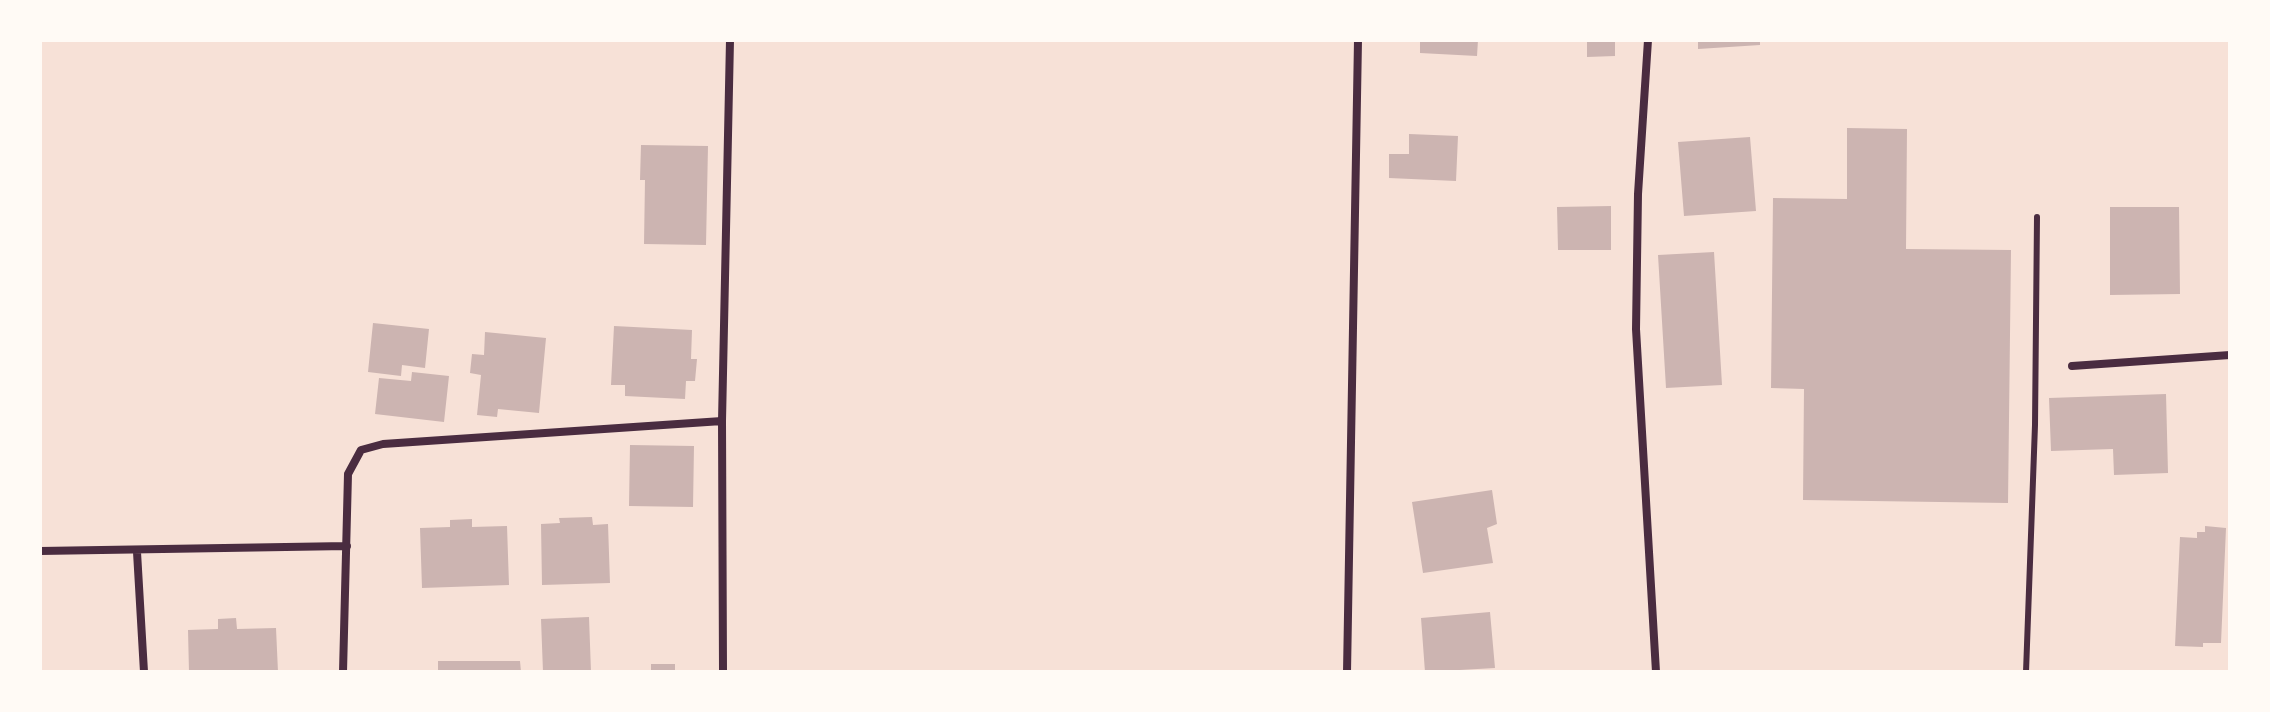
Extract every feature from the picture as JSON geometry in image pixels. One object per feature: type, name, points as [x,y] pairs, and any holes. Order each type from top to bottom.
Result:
[{"type":"street","points":[[723,672],[722,421],[730,40]]},
{"type":"street","points":[[1347,672],[1358,40]]},
{"type":"street","points":[[1648,40],[1638,194],[1636,329],[1656,672]]},
{"type":"street","points":[[2072,366],[2230,355]]},
{"type":"street","points":[[343,672],[348,474],[361,450],[383,444],[722,421]]},
{"type":"street","points":[[40,551],[137,552],[347,546]]},
{"type":"street","points":[[137,552],[144,672]]},
{"type":"lane","points":[[2026,672],[2035,425],[2037,217]]},
{"type":"building","points":[[1420,40],[1478,40],[1477,56],[1420,53]]},
{"type":"building","points":[[1587,40],[1615,40],[1615,56],[1587,57]]},
{"type":"building","points":[[1698,40],[1760,40],[1760,45],[1698,49]]},
{"type":"building","points":[[1847,128],[1907,129],[1906,249],[2011,250],[2008,503],[1803,500],[1804,389],[1771,388],[1773,198],[1847,199]]},
{"type":"building","points":[[1409,134],[1458,136],[1456,181],[1389,178],[1389,154],[1409,154]]},
{"type":"building","points":[[1750,137],[1756,211],[1684,216],[1678,142]]},
{"type":"building","points":[[641,145],[708,146],[706,245],[644,244],[645,180],[640,180]]},
{"type":"building","points":[[1611,206],[1611,250],[1558,250],[1557,207]]},
{"type":"building","points":[[2110,207],[2179,207],[2180,294],[2110,295]]},
{"type":"building","points":[[1714,252],[1722,385],[1666,388],[1658,255]]},
{"type":"building","points":[[373,323],[429,329],[425,368],[402,365],[401,376],[368,372]]},
{"type":"building","points":[[614,326],[692,330],[691,359],[697,359],[695,381],[686,381],[685,399],[625,396],[625,385],[611,385]]},
{"type":"building","points":[[485,332],[546,338],[539,413],[498,409],[497,417],[477,415],[481,375],[470,373],[472,354],[484,355]]},
{"type":"building","points":[[412,372],[449,376],[444,422],[375,414],[379,378],[411,381]]},
{"type":"building","points":[[2166,394],[2168,473],[2114,475],[2113,449],[2051,451],[2049,398]]},
{"type":"building","points":[[630,445],[694,446],[693,507],[629,506]]},
{"type":"building","points":[[1492,490],[1497,524],[1487,528],[1493,563],[1423,573],[1412,502]]},
{"type":"building","points":[[592,517],[593,525],[608,524],[610,583],[542,585],[541,524],[560,523],[559,518]]},
{"type":"building","points":[[472,519],[472,527],[507,526],[509,585],[422,588],[420,528],[450,527],[450,520]]},
{"type":"building","points":[[2205,526],[2226,528],[2221,643],[2203,643],[2203,647],[2175,646],[2180,537],[2197,538],[2197,532],[2205,532]]},
{"type":"building","points":[[1490,612],[1495,668],[1425,672],[1421,618]]},
{"type":"building","points":[[589,617],[591,672],[543,672],[541,619]]},
{"type":"building","points":[[236,618],[237,629],[276,628],[278,672],[189,672],[188,630],[218,629],[218,619]]},
{"type":"building","points":[[438,661],[520,661],[521,672],[438,672]]},
{"type":"building","points":[[651,664],[675,664],[675,672],[651,672]]}]
